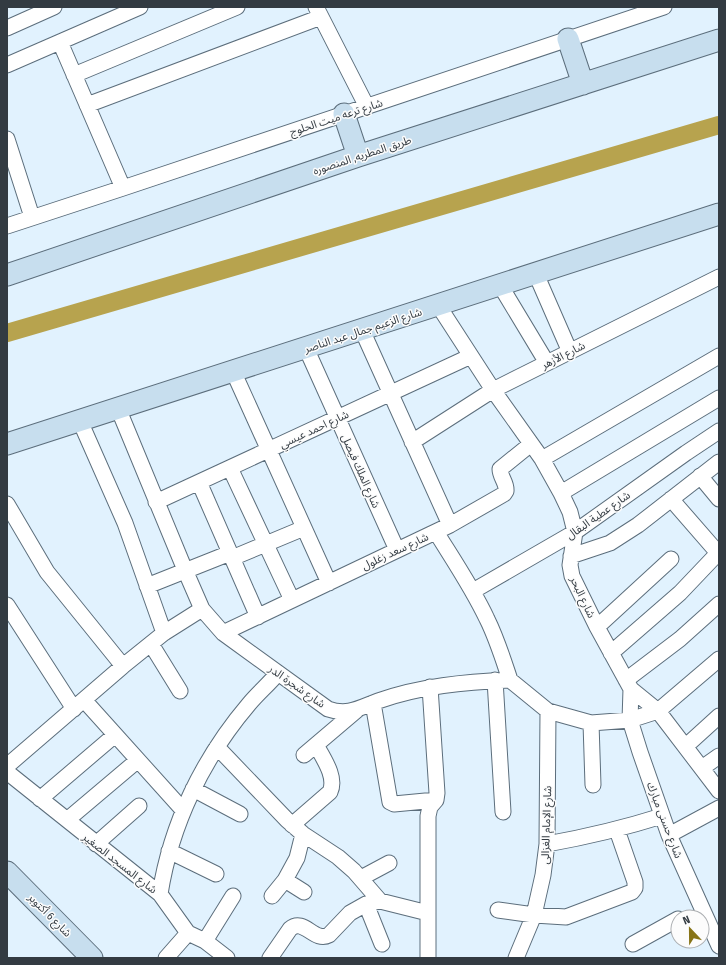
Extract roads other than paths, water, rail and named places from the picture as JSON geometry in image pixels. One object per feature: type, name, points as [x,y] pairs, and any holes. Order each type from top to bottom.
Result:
[{"type":"street","points":[[7,28],[54,7]]},
{"type":"street","points":[[7,65],[140,7]]},
{"type":"street","points":[[74,75],[237,7]]},
{"type":"street","name":"شارع ترعه ميت الحلوج","points":[[7,226],[664,7]]},
{"type":"street","points":[[87,104],[318,12],[367,106]]},
{"type":"street","points":[[568,39],[583,84]]},
{"type":"street","name":"طريق المطريه, المنصوره","points":[[7,275],[358,156],[719,40]]},
{"type":"street","points":[[60,42],[124,188]]},
{"type":"street","points":[[344,114],[358,156]]},
{"type":"street","points":[[7,139],[32,217]]},
{"type":"street","name":"شارع الزعيم جمال عبد الناصر","points":[[7,444],[719,214]]},
{"type":"street","points":[[536,274],[570,352]]},
{"type":"street","name":"شارع الأزهر","points":[[412,442],[493,390],[719,277]]},
{"type":"street","points":[[500,285],[547,363]]},
{"type":"street","name":"شارع البحر","points":[[438,306],[493,390],[542,459],[561,493],[570,512],[574,532],[570,564],[572,576],[597,627],[628,684],[658,711],[719,790]]},
{"type":"street","points":[[362,330],[450,525]]},
{"type":"street","name":"شارع الملك فيصل","points":[[306,348],[397,550]]},
{"type":"street","name":"شارع احمد عيسي","points":[[156,502],[471,356]]},
{"type":"street","points":[[542,459],[719,356]]},
{"type":"street","points":[[233,372],[329,583]]},
{"type":"street","points":[[561,493],[719,398]]},
{"type":"street","name":"شارع شجرة الدر","points":[[118,408],[202,609],[223,633],[328,709],[338,713],[348,712],[373,703],[430,687],[455,683],[502,680]]},
{"type":"street","points":[[80,421],[125,523],[164,633]]},
{"type":"street","name":"شارع عطية البقال","points":[[473,591],[574,532],[719,431]]},
{"type":"street","name":"شارع سعد زغلول","points":[[223,633],[436,532],[504,494],[507,486],[500,473],[500,469],[532,444]]},
{"type":"street","points":[[571,556],[610,543],[638,525],[719,462]]},
{"type":"street","points":[[230,468],[292,600]]},
{"type":"street","points":[[700,476],[719,499]]},
{"type":"street","points":[[199,482],[258,617]]},
{"type":"street","points":[[611,653],[680,593],[719,552],[671,499]]},
{"type":"street","points":[[7,504],[47,572],[123,666]]},
{"type":"street","points":[[147,586],[185,570],[266,544],[304,528]]},
{"type":"street","points":[[436,532],[473,591],[488,620],[500,649],[502,680],[503,812]]},
{"type":"street","points":[[597,627],[671,559]]},
{"type":"street","points":[[628,684],[719,604]]},
{"type":"street","points":[[7,605],[79,704],[115,735],[183,810]]},
{"type":"street","points":[[7,766],[123,666],[164,633],[202,609]]},
{"type":"street","points":[[151,644],[180,691]]},
{"type":"street","points":[[502,680],[548,711],[591,723],[630,720],[658,711],[719,659]]},
{"type":"street","points":[[160,894],[169,852],[183,810],[201,772],[217,747],[249,704],[278,673]]},
{"type":"street","name":"شارع حسنى مبارك","points":[[628,684],[630,720],[662,816],[669,835],[719,945]]},
{"type":"street","points":[[428,958],[428,816],[430,807],[436,800],[437,793],[430,687]]},
{"type":"street","points":[[373,703],[390,802],[394,804],[436,800]]},
{"type":"street","points":[[304,755],[358,709]]},
{"type":"street","name":"شارع الإمام الغزالى","points":[[516,958],[534,915],[543,875],[547,844],[548,711]]},
{"type":"street","points":[[686,746],[719,716]]},
{"type":"street","points":[[591,723],[593,785]]},
{"type":"street","points":[[40,799],[115,735]]},
{"type":"street","points":[[272,896],[285,880],[297,858],[298,829],[330,792],[332,787],[331,778],[316,745]]},
{"type":"street","points":[[217,747],[298,829],[338,857],[361,878],[373,903],[382,944]]},
{"type":"street","points":[[702,768],[719,756]]},
{"type":"street","points":[[67,820],[138,760]]},
{"type":"street","name":"شارع المسجد الصغير","points":[[7,772],[160,894],[188,933],[205,941],[227,958]]},
{"type":"street","points":[[193,789],[240,814]]},
{"type":"street","points":[[96,844],[139,806]]},
{"type":"street","points":[[669,835],[719,808]]},
{"type":"street","points":[[547,844],[617,830],[662,816]]},
{"type":"street","points":[[498,910],[534,915],[566,917],[632,892],[635,888],[635,882],[617,830]]},
{"type":"street","points":[[169,852],[216,874]]},
{"type":"street","points":[[361,878],[389,863]]},
{"type":"street","name":"شارع 6 أكتوبر","points":[[7,872],[92,958]]},
{"type":"street","points":[[285,880],[304,892]]},
{"type":"street","points":[[205,941],[233,896]]},
{"type":"street","points":[[270,958],[293,926],[299,925],[317,936],[325,937],[329,935],[350,913],[373,903],[428,913]]},
{"type":"street","points":[[696,909],[701,906]]},
{"type":"street","points":[[633,944],[670,923]]},
{"type":"street","points":[[166,958],[188,933]]},
{"type":"waterway","points":[[7,333],[719,125]]}]
